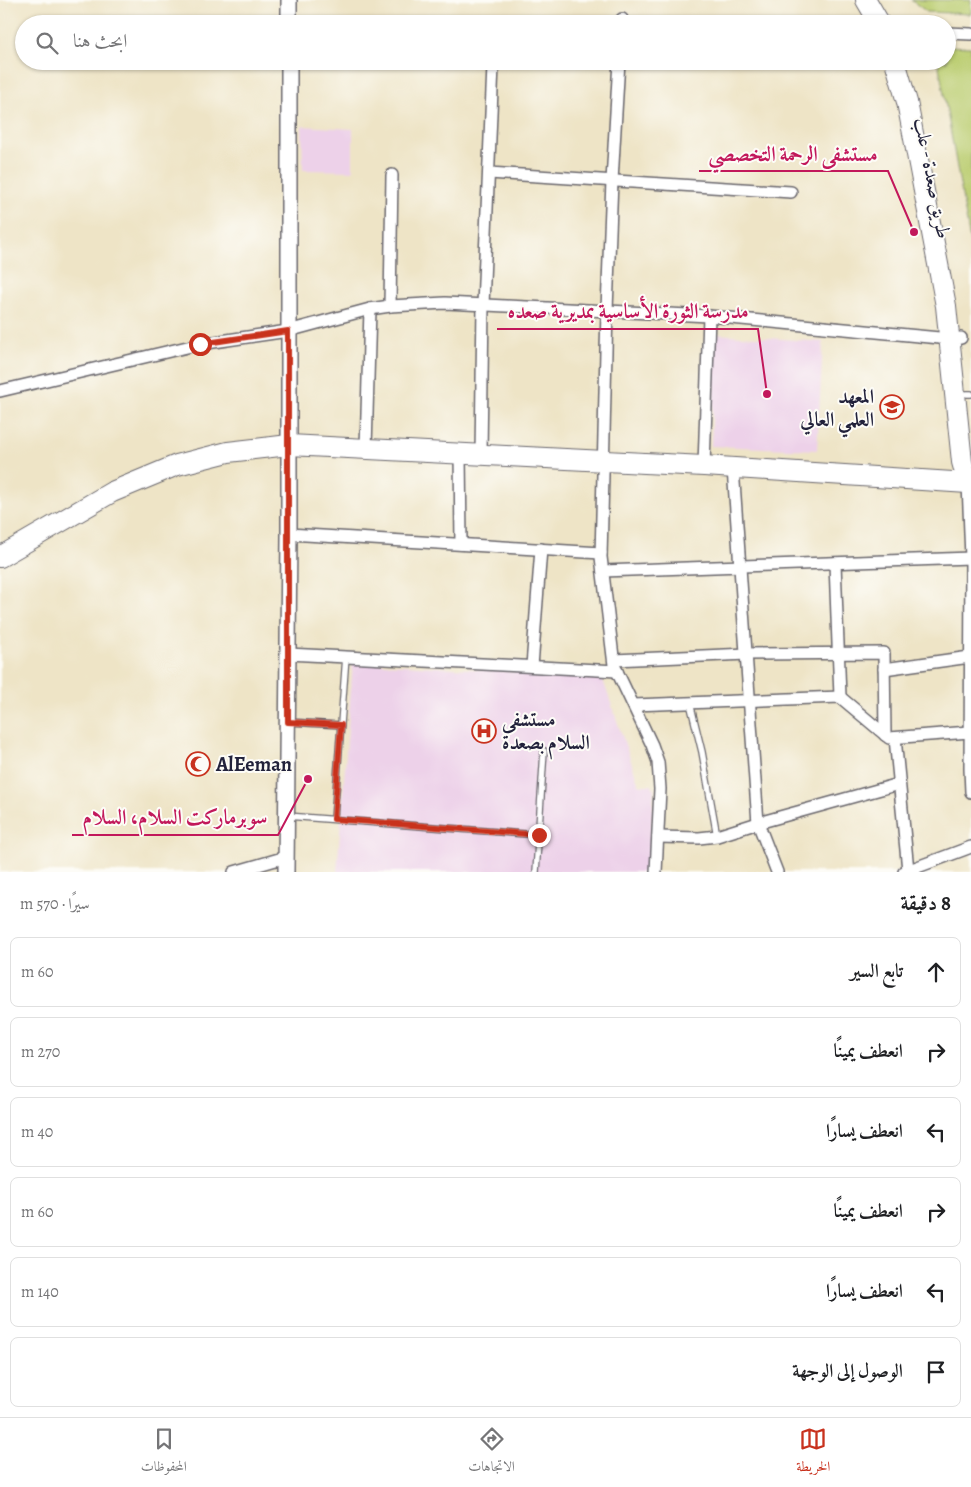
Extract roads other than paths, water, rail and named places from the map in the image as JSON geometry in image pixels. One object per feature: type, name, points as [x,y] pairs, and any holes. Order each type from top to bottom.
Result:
[{"type":"highway","points":[[866,0],[875,15]]},
{"type":"highway","points":[[879,0],[887,15]]},
{"type":"highway","name":"طريق صعدة - علب","points":[[898,70],[907,102],[946,306],[969,394],[971,445]]},
{"type":"highway","name":"طريق صعدة - علب","points":[[910,70],[918,100],[957,305],[956,339],[960,453],[970,479]]},
{"type":"highway","points":[[0,557],[112,492],[177,465],[228,452],[289,445],[970,479]]},
{"type":"street","points":[[289,0],[289,15]]},
{"type":"street","points":[[956,33],[971,34]]},
{"type":"street","points":[[234,872],[286,864],[289,534],[289,70]]},
{"type":"street","points":[[481,454],[484,305],[493,70]]},
{"type":"street","points":[[618,70],[607,310],[601,553],[615,666],[652,744],[658,762],[660,789],[656,872]]},
{"type":"street","points":[[489,173],[791,192]]},
{"type":"street","points":[[390,306],[392,175]]},
{"type":"street","points":[[0,391],[200,344],[288,331],[370,309],[445,303],[709,316],[956,339]]},
{"type":"street","points":[[366,448],[370,309]]},
{"type":"street","points":[[704,466],[709,316]]},
{"type":"street","points":[[460,453],[460,544]]},
{"type":"street","points":[[733,468],[758,822],[777,872]]},
{"type":"street","points":[[970,479],[971,792]]},
{"type":"street","points":[[289,534],[601,553]]},
{"type":"street","points":[[532,666],[541,549]]},
{"type":"street","points":[[603,571],[971,558]]},
{"type":"street","points":[[835,563],[840,696]]},
{"type":"street","points":[[288,654],[532,666],[615,666],[747,654],[884,653],[890,736],[899,784],[906,871],[971,847]]},
{"type":"street","points":[[884,669],[970,657]]},
{"type":"street","points":[[634,705],[840,696],[890,736],[970,732]]},
{"type":"street","points":[[658,837],[699,838],[717,836],[758,822],[899,784]]},
{"type":"lane","points":[[334,819],[346,656]]},
{"type":"lane","points":[[690,703],[702,752],[717,836]]},
{"type":"lane","points":[[288,722],[341,725]]},
{"type":"lane","points":[[536,872],[544,752]]},
{"type":"lane","points":[[287,816],[539,835]]},
{"type":"place","name":"مستشفى الرحمة التخصصي","points":[[914,232]]},
{"type":"place","name":"مدرسة الثورة الأساسية بمديرية صعده","points":[[767,394]]},
{"type":"place","name":"المعهد العلمي العالي","points":[[892,407]]},
{"type":"place","name":"مستشفى السلام بصعدة","points":[[484,731]]},
{"type":"place","name":"AlEeman","points":[[198,764]]},
{"type":"place","name":"سوبرماركت السلام، السلام","points":[[308,779]]}]
